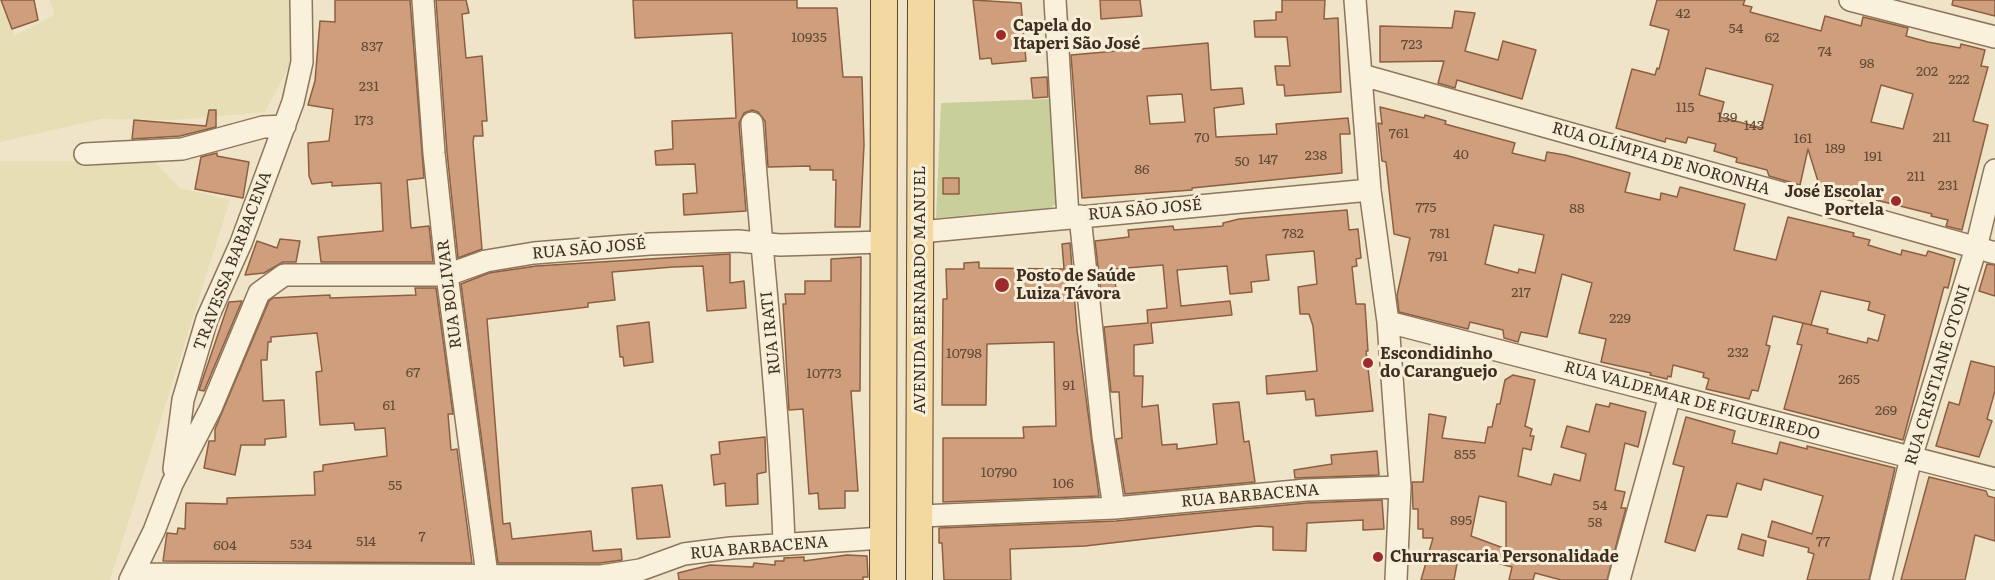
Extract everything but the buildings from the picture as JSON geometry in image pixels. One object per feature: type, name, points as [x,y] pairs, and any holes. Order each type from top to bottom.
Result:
[{"type":"main road","points":[[883,580],[884,5],[921,4]]},
{"type":"main road","name":"AVENIDA BERNARDO MANUEL","points":[[920,580],[921,4]]},
{"type":"main road","points":[[883,47],[921,47]]},
{"type":"street","name":"TRAVESSA BARBACENA","points":[[172,484],[183,400],[207,319],[244,234],[293,102],[302,62],[301,0]]},
{"type":"street","points":[[1055,0],[1074,216],[1114,508]]},
{"type":"street","points":[[1355,0],[1370,190],[1388,322],[1400,487],[1396,580]]},
{"type":"street","points":[[1850,0],[1995,37]]},
{"type":"street","name":"RUA BOLIVAR","points":[[423,6],[434,153],[447,275],[487,575]]},
{"type":"street","name":"RUA OLÍMPIA DE NORONHA","points":[[1362,75],[1986,251]]},
{"type":"street","name":"RUA IRATI","points":[[752,123],[761,243],[776,377],[784,543]]},
{"type":"street","points":[[85,154],[182,148],[263,127],[285,126]]},
{"type":"street","name":"RUA CRISTIANE OTONI","points":[[1881,580],[1911,458],[1986,251],[1995,170]]},
{"type":"street","name":"RUA SÃO JOSÉ","points":[[920,232],[1370,190]]},
{"type":"street","name":"RUA SÃO JOSÉ","points":[[298,275],[447,275],[486,261],[534,253],[673,243],[884,242]]},
{"type":"street","name":"TRAVESSA BARBACENA","points":[[172,484],[211,408],[259,293],[284,275],[298,275]]},
{"type":"street","name":"RUA VALDEMAR DE FIGUEIREDO","points":[[1388,322],[1995,479]]},
{"type":"street","points":[[1619,580],[1670,395]]},
{"type":"street","points":[[132,577],[172,484]]},
{"type":"street","name":"RUA BARBACENA","points":[[920,516],[1114,508],[1305,490],[1400,487]]},
{"type":"street","name":"RUA BARBACENA","points":[[132,577],[408,578],[624,574],[684,554],[784,543],[883,538]]},
{"type":"shaded area","points":[[0,0],[3,0],[14,36],[54,15],[50,0],[290,0],[294,57],[265,112],[175,120],[101,119],[0,142]]},
{"type":"shaded area","points":[[0,161],[154,161],[180,188],[230,200],[110,580],[0,580]]},
{"type":"green space","points":[[1049,99],[1058,196],[1056,204],[1049,208],[936,218],[941,103]]},
{"type":"place","name":"Capela do Itaperi São José","points":[[1001,35]]},
{"type":"place","name":"José Escolar Portela","points":[[1896,201]]},
{"type":"place","name":"Posto de Saúde Luiza Távora","points":[[1002,285]]},
{"type":"place","name":"Escondidinho do Caranguejo","points":[[1368,363]]},
{"type":"place","name":"Churrascaria Personalidade","points":[[1378,557]]}]
